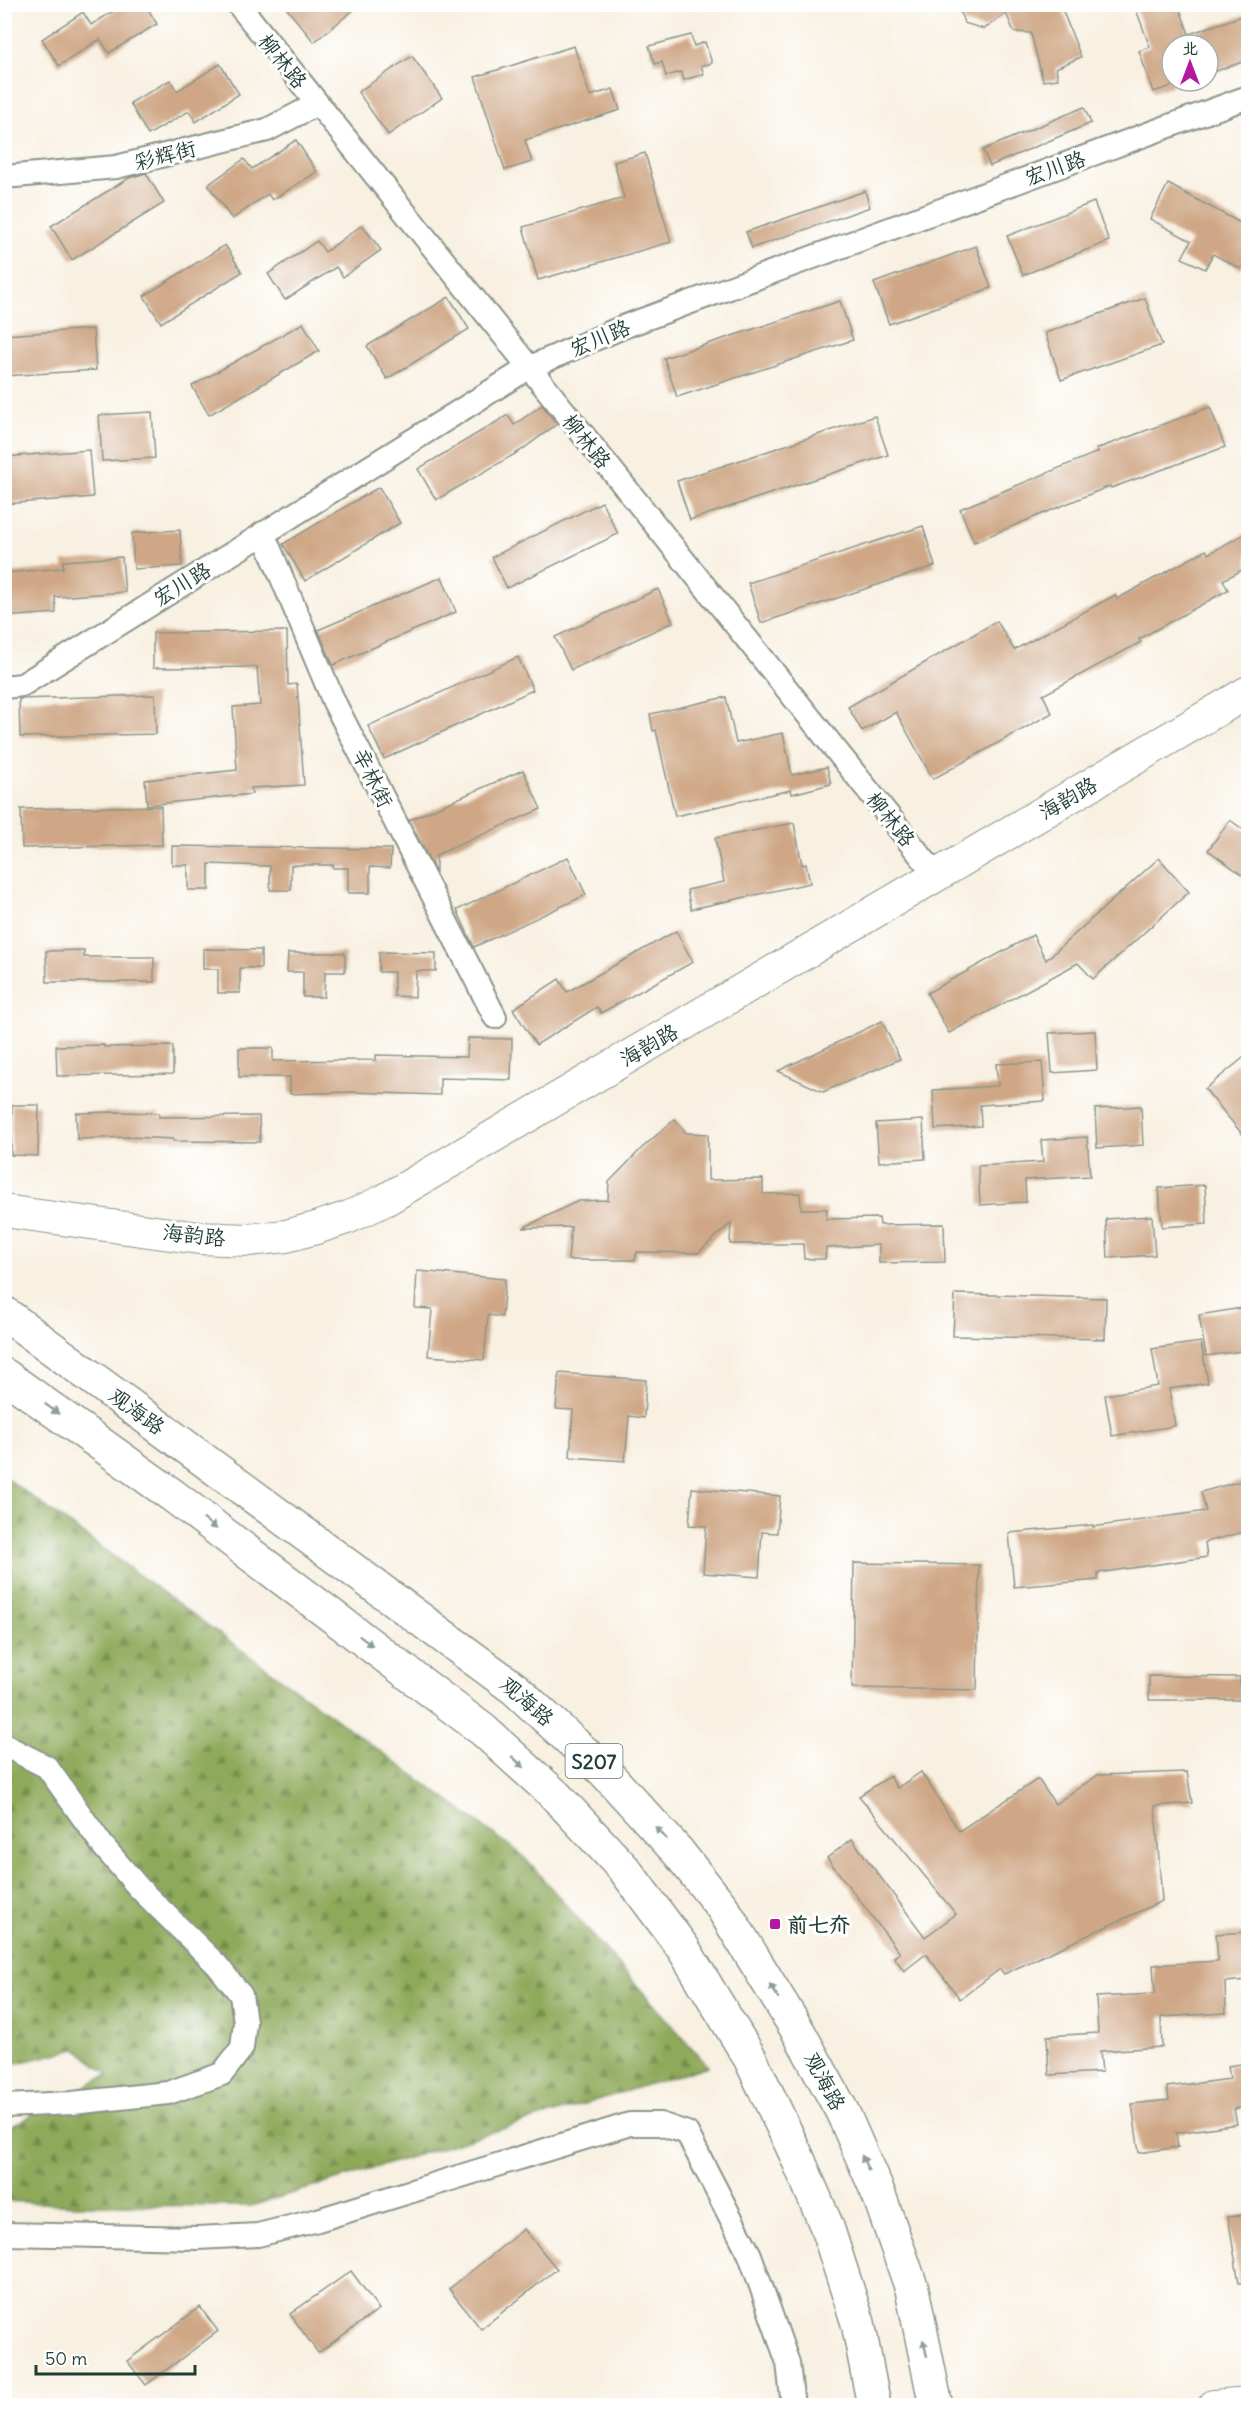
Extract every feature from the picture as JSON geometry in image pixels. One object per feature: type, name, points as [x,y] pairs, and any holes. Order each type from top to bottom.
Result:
[{"type":"main road","name":"观海路","points":[[4,1313],[515,1689],[604,1771],[678,1852],[722,1907],[798,2031],[843,2113],[879,2195],[912,2289],[936,2406]]},
{"type":"main road","name":"S207","points":[[4,1375],[172,1495],[483,1730],[555,1795],[626,1870],[683,1948],[750,2058],[795,2152],[827,2227],[858,2323],[874,2406]]},
{"type":"street","name":"柳林路","points":[[238,4],[936,875]]},
{"type":"street","name":"宏川路","points":[[4,687],[22,685],[528,368],[634,323],[1248,97]]},
{"type":"street","name":"彩辉街","points":[[4,177],[116,167],[267,130],[317,104]]},
{"type":"street","name":"辛林街","points":[[263,533],[334,702],[495,1017]]},
{"type":"street","name":"海韵路","points":[[4,1211],[199,1238],[248,1240],[286,1236],[349,1217],[385,1200],[1248,692]]},
{"type":"street","points":[[4,1745],[47,1767],[104,1846],[140,1888],[216,1965],[241,1995],[245,2022],[242,2048],[222,2074],[168,2093],[72,2103],[4,2106]]},
{"type":"street","points":[[4,2234],[197,2238],[258,2235],[318,2220],[630,2124],[660,2124],[687,2133],[750,2255],[788,2363],[793,2406]]},
{"type":"street","points":[[1214,2406],[1248,2403]]},
{"type":"green space","points":[[5,1477],[521,1854],[708,2066],[251,2206],[76,2205],[5,2201],[5,2130],[108,2074],[76,2049],[5,2066]]},
{"type":"building","points":[[125,4],[145,4],[157,24],[109,53],[100,39],[59,66],[42,39],[83,12],[91,25]]},
{"type":"building","points":[[283,4],[361,4],[314,42]]},
{"type":"building","points":[[958,4],[1060,4],[1081,57],[1056,68],[1058,79],[1043,81],[1031,33],[1014,32],[1006,13],[984,29],[964,23]]},
{"type":"building","points":[[1134,4],[1178,4],[1189,33],[1160,33],[1160,90],[1153,92],[1139,51],[1150,47]]},
{"type":"building","points":[[1248,14],[1248,60],[1220,70],[1220,33],[1192,33]]},
{"type":"building","points":[[691,35],[694,46],[705,42],[712,63],[701,66],[704,74],[684,80],[681,72],[666,76],[662,62],[655,64],[649,46]]},
{"type":"building","points":[[574,46],[590,96],[613,89],[620,110],[525,140],[532,162],[505,170],[475,77]]},
{"type":"building","points":[[412,56],[442,98],[388,135],[358,92]]},
{"type":"building","points":[[220,64],[239,94],[196,122],[189,111],[148,135],[130,103],[170,80],[177,91]]},
{"type":"building","points":[[1084,107],[1091,123],[990,166],[983,150]]},
{"type":"building","points":[[296,140],[317,172],[272,200],[268,194],[232,219],[208,185],[244,159],[252,169]]},
{"type":"building","points":[[645,153],[671,242],[538,280],[523,227],[624,198],[614,162]]},
{"type":"building","points":[[146,173],[164,203],[72,260],[51,226],[129,178]]},
{"type":"building","points":[[1168,184],[1248,227],[1248,256],[1241,269],[1213,254],[1205,269],[1182,258],[1191,241],[1150,219]]},
{"type":"building","points":[[865,191],[870,207],[752,248],[746,232]]},
{"type":"building","points":[[1094,202],[1109,241],[1023,275],[1007,236]]},
{"type":"building","points":[[362,225],[381,250],[343,277],[336,267],[285,300],[268,274],[317,241],[325,252]]},
{"type":"building","points":[[225,245],[242,272],[161,323],[144,296]]},
{"type":"building","points":[[976,246],[991,288],[889,324],[874,283]]},
{"type":"building","points":[[449,297],[469,329],[387,379],[367,346]]},
{"type":"building","points":[[1145,298],[1162,345],[1061,380],[1045,333]]},
{"type":"building","points":[[840,301],[853,340],[677,397],[664,358]]},
{"type":"building","points":[[303,323],[319,351],[209,415],[192,386]]},
{"type":"building","points":[[93,329],[96,370],[4,376],[4,335]]},
{"type":"building","points":[[542,405],[557,424],[520,451],[436,500],[418,469],[508,415],[514,425]]},
{"type":"building","points":[[1210,407],[1225,447],[1111,488],[1110,486],[974,542],[960,509],[1098,452],[1096,449]]},
{"type":"building","points":[[152,412],[155,458],[102,461],[99,415]]},
{"type":"building","points":[[875,416],[888,455],[690,520],[677,481]]},
{"type":"building","points":[[89,450],[93,497],[4,504],[4,457]]},
{"type":"building","points":[[379,487],[400,523],[305,581],[283,544]]},
{"type":"building","points":[[602,502],[618,534],[507,588],[492,557]]},
{"type":"building","points":[[923,526],[935,566],[761,623],[748,583]]},
{"type":"building","points":[[180,530],[182,566],[134,569],[132,533]]},
{"type":"building","points":[[1248,532],[1248,567],[1223,580],[1228,590],[1139,639],[1141,642],[1043,695],[1052,713],[933,779],[896,712],[862,731],[848,707],[997,621],[1014,650],[1115,595],[1117,599],[1206,550],[1208,554]]},
{"type":"building","points":[[122,557],[125,592],[55,597],[56,613],[4,617],[4,573],[63,568],[63,561]]},
{"type":"building","points":[[442,577],[456,612],[333,665],[318,630]]},
{"type":"building","points":[[658,589],[673,622],[571,670],[555,637]]},
{"type":"building","points":[[287,631],[288,685],[297,684],[304,785],[251,788],[252,794],[147,805],[145,780],[237,770],[233,707],[260,705],[257,667],[153,668],[153,633]]},
{"type":"building","points":[[518,657],[533,690],[384,759],[368,726]]},
{"type":"building","points":[[155,695],[156,734],[20,737],[19,699]]},
{"type":"building","points":[[726,697],[736,743],[783,733],[792,775],[827,767],[831,784],[792,794],[791,790],[675,816],[656,730],[653,731],[650,714]]},
{"type":"building","points":[[523,770],[541,809],[436,855],[436,873],[409,820]]},
{"type":"building","points":[[161,806],[162,845],[22,848],[21,809]]},
{"type":"building","points":[[1230,820],[1248,833],[1248,879],[1208,850]]},
{"type":"building","points":[[794,823],[802,865],[806,864],[810,883],[691,909],[687,890],[724,882],[715,838]]},
{"type":"building","points":[[172,846],[391,849],[390,868],[370,867],[370,893],[348,893],[348,868],[333,868],[333,865],[291,865],[291,890],[270,890],[270,866],[209,864],[209,890],[188,890],[188,865],[172,865]]},
{"type":"building","points":[[568,857],[586,895],[474,947],[457,910]]},
{"type":"building","points":[[1159,858],[1189,892],[1093,979],[1078,963],[949,1033],[927,993],[1033,935],[1046,960]]},
{"type":"building","points":[[676,931],[693,962],[601,1013],[597,1007],[536,1045],[513,1009],[559,979],[567,992]]},
{"type":"building","points":[[203,949],[261,950],[261,968],[240,968],[240,993],[218,993],[218,969],[203,969]]},
{"type":"building","points":[[84,950],[84,957],[154,957],[154,982],[47,982],[46,951]]},
{"type":"building","points":[[379,952],[436,953],[436,971],[416,971],[415,997],[394,996],[394,972],[379,972]]},
{"type":"building","points":[[288,953],[345,953],[345,972],[325,972],[324,997],[303,997],[303,972],[287,972]]},
{"type":"building","points":[[882,1021],[900,1059],[823,1092],[778,1071]]},
{"type":"building","points":[[1095,1031],[1097,1070],[1052,1073],[1049,1033]]},
{"type":"building","points":[[468,1038],[512,1039],[511,1080],[440,1078],[440,1095],[350,1092],[290,1094],[290,1077],[239,1077],[239,1048],[273,1048],[273,1061],[376,1060],[376,1055],[467,1057]]},
{"type":"building","points":[[104,1045],[104,1047],[173,1046],[173,1074],[57,1076],[56,1046]]},
{"type":"building","points":[[1248,1054],[1248,1141],[1205,1089]]},
{"type":"building","points":[[1042,1062],[1045,1101],[980,1105],[981,1126],[935,1129],[933,1090],[998,1086],[996,1064]]},
{"type":"building","points":[[12,1105],[39,1105],[38,1156],[11,1155]]},
{"type":"building","points":[[1141,1106],[1143,1145],[1097,1148],[1095,1109]]},
{"type":"building","points":[[76,1113],[159,1113],[159,1117],[259,1116],[260,1142],[173,1141],[173,1139],[129,1137],[77,1139]]},
{"type":"building","points":[[675,1119],[686,1133],[708,1134],[708,1180],[763,1179],[763,1194],[800,1193],[801,1209],[827,1209],[826,1219],[879,1218],[880,1225],[944,1224],[945,1262],[879,1263],[879,1245],[826,1248],[825,1259],[804,1259],[803,1244],[730,1244],[731,1223],[698,1253],[637,1252],[635,1260],[568,1260],[571,1227],[523,1228],[578,1201],[608,1200],[609,1182],[642,1148]]},
{"type":"building","points":[[923,1120],[925,1159],[879,1162],[876,1123]]},
{"type":"building","points":[[1087,1137],[1090,1176],[1025,1180],[1026,1202],[980,1205],[978,1166],[1043,1162],[1041,1140]]},
{"type":"building","points":[[1205,1185],[1207,1224],[1162,1227],[1159,1188]]},
{"type":"building","points":[[1152,1216],[1155,1255],[1108,1258],[1106,1219]]},
{"type":"building","points":[[417,1271],[505,1279],[502,1317],[488,1315],[484,1360],[428,1356],[432,1309],[415,1308]]},
{"type":"building","points":[[955,1294],[1106,1298],[1105,1339],[953,1336]]},
{"type":"building","points":[[1248,1307],[1248,1350],[1206,1356],[1199,1315]]},
{"type":"building","points":[[1201,1342],[1208,1383],[1169,1389],[1175,1426],[1112,1436],[1105,1395],[1158,1386],[1152,1349]]},
{"type":"building","points":[[559,1373],[646,1380],[644,1418],[629,1416],[625,1461],[570,1457],[573,1410],[556,1409]]},
{"type":"building","points":[[1248,1479],[1248,1531],[1205,1542],[1207,1557],[1098,1573],[1098,1580],[1014,1587],[1009,1533],[1093,1525],[1093,1527],[1206,1511],[1201,1492]]},
{"type":"building","points":[[692,1488],[780,1496],[777,1533],[762,1532],[759,1577],[703,1573],[706,1526],[689,1525]]},
{"type":"building","points":[[854,1563],[979,1565],[977,1690],[852,1688]]},
{"type":"building","points":[[1149,1676],[1240,1677],[1240,1700],[1149,1700]]},
{"type":"building","points":[[921,1772],[959,1831],[1038,1779],[1055,1804],[1098,1775],[1187,1772],[1192,1803],[1155,1806],[1162,1901],[1004,1974],[1000,1969],[960,1999],[926,1954],[904,1971],[894,1957],[900,1953],[827,1858],[852,1839],[925,1937],[956,1914],[859,1796],[890,1776],[897,1788]]},
{"type":"building","points":[[1248,1932],[1248,1980],[1225,1982],[1226,2013],[1161,2017],[1162,2047],[1100,2051],[1102,2072],[1049,2075],[1047,2036],[1098,2033],[1096,1997],[1155,1994],[1153,1965],[1218,1961],[1216,1934]]},
{"type":"building","points":[[1248,2063],[1248,2107],[1234,2109],[1237,2124],[1176,2133],[1178,2147],[1139,2153],[1132,2104],[1169,2100],[1167,2087],[1230,2079],[1228,2066]]},
{"type":"building","points":[[1248,2214],[1248,2282],[1239,2283],[1228,2217]]},
{"type":"building","points":[[524,2229],[557,2269],[481,2329],[449,2289]]},
{"type":"building","points":[[351,2271],[379,2309],[318,2353],[290,2314]]},
{"type":"building","points":[[200,2307],[218,2331],[146,2385],[127,2361]]},
{"type":"place","name":"前七夼","points":[[775,1924]]}]
